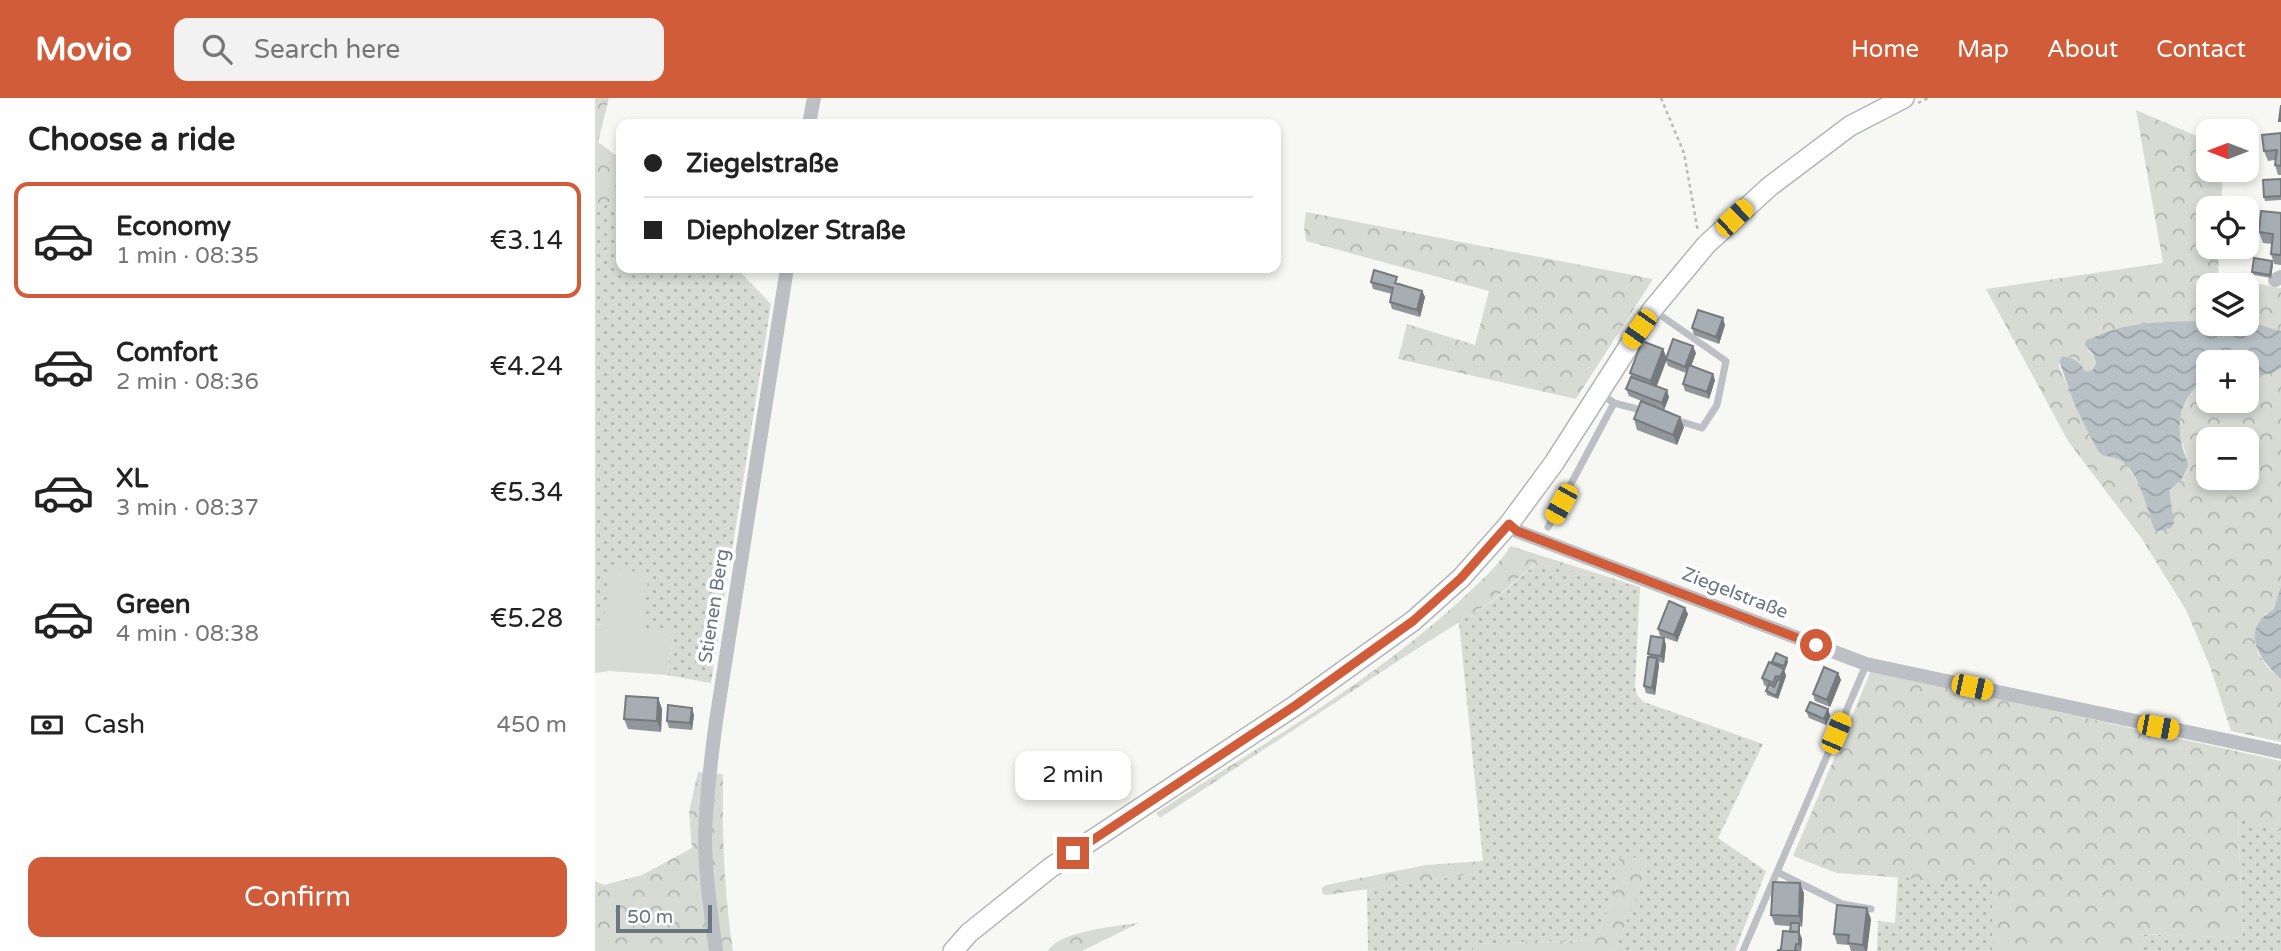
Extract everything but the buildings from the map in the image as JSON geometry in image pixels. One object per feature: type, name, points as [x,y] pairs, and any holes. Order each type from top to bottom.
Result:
[{"type":"main road","points":[[953,951],[969,933],[1050,868],[1296,705],[1413,621],[1461,578],[1509,524],[1606,398],[1652,310],[1706,245],[1759,195],[1850,126],[1908,102]]},
{"type":"street","points":[[810,119],[814,98]]},
{"type":"street","name":"Stienen Berg","points":[[716,951],[706,848],[710,773],[786,273]]},
{"type":"street","name":"Ziegelstraße","points":[[1509,524],[1517,531],[1866,664],[2281,752]]},
{"type":"lane","points":[[1652,310],[1725,361],[1717,405],[1702,428],[1664,417]]},
{"type":"lane","points":[[1548,527],[1606,398],[1652,414]]},
{"type":"lane","points":[[1743,951],[1866,664]]},
{"type":"lane","points":[[1777,872],[1842,904],[1871,909]]},
{"type":"path","points":[[1661,98],[1684,153],[1691,180],[1697,232],[1706,245]]},
{"type":"path","points":[[1908,102],[1928,98]]},
{"type":"green space","points":[[595,98],[609,98],[598,142],[616,155],[616,199],[595,208]]},
{"type":"green space","points":[[2136,110],[2196,136],[2196,182],[2222,182],[2222,196],[2196,196],[2196,259],[2219,259],[2218,273],[2196,273],[2196,321],[2154,323],[2088,350],[2095,360],[2093,372],[2085,371],[2076,360],[2063,356],[2059,367],[2085,423],[2117,458],[2126,464],[2141,488],[2153,527],[2169,497],[2169,489],[2181,480],[2185,469],[2186,455],[2179,423],[2190,394],[2196,388],[2196,413],[2259,413],[2259,376],[2271,374],[2281,368],[2281,586],[2278,602],[2274,609],[2265,614],[2255,640],[2258,653],[2268,668],[2281,679],[2281,742],[2231,731],[2211,669],[2186,610],[2142,539],[2068,441],[1986,289],[2163,263]]},
{"type":"green space","points":[[616,199],[616,273],[741,273],[771,304],[711,683],[667,675],[674,633],[595,624],[595,208]]},
{"type":"green space","points":[[1306,212],[1653,279],[1576,399],[1398,359],[1407,324],[1475,345],[1489,291],[1306,241]]},
{"type":"green space","points":[[2259,284],[2281,288],[2281,331],[2259,325]]},
{"type":"green space","points":[[1511,546],[1640,587],[1536,563],[1491,602],[1160,818],[1156,813],[1347,690],[1384,663],[1453,607],[1491,571]]},
{"type":"green space","points":[[1537,563],[1640,587],[1635,687],[1637,695],[1644,702],[1763,744],[1718,838],[1766,871],[1735,951],[1615,951],[1643,879],[1646,858],[1619,858],[1619,881],[1596,940],[1473,944],[1473,951],[1368,951],[1367,889],[1474,874],[1483,861],[1459,622],[1492,602]]},
{"type":"green space","points":[[611,568],[649,573],[642,629],[674,633],[667,675],[609,671],[595,673],[595,624],[603,625]]},
{"type":"green space","points":[[1871,671],[2281,761],[2281,831],[2238,819],[2243,938],[2139,934],[2141,951],[1992,951],[1992,884],[1837,873],[1793,856]]},
{"type":"green space","points":[[698,772],[723,774],[724,863],[733,951],[595,951],[595,881],[604,885],[642,875],[692,848],[689,812]]},
{"type":"green space","points":[[2238,818],[2281,831],[2281,951],[2141,951],[2138,934],[2243,938]]},
{"type":"green space","points":[[1619,857],[1646,858],[1643,879],[1615,951],[1473,951],[1473,944],[1596,940],[1619,881]]},
{"type":"green space","points":[[1483,861],[1474,874],[1326,895],[1322,893],[1322,888],[1326,885],[1426,865]]},
{"type":"green space","points":[[1898,876],[1992,884],[1992,951],[1877,951],[1878,921],[1895,923]]},
{"type":"green space","points":[[1139,923],[1082,951],[1048,951],[1054,944],[1076,934]]},
{"type":"water","points":[[2196,321],[2196,336],[2259,336],[2259,325],[2281,331],[2281,368],[2271,374],[2259,376],[2259,350],[2196,350],[2196,388],[2186,401],[2180,424],[2180,436],[2188,466],[2181,480],[2169,490],[2174,523],[2171,528],[2157,531],[2131,471],[2118,459],[2102,455],[2098,451],[2076,408],[2059,361],[2062,356],[2070,358],[2078,362],[2085,371],[2092,372],[2096,363],[2093,354],[2085,345],[2087,341],[2116,329]]},
{"type":"water","points":[[2281,586],[2281,679],[2259,653],[2255,635],[2263,617],[2274,609]]},
{"type":"route","points":[[1073,853],[1296,705],[1413,621],[1461,578],[1509,524],[1517,531],[1816,645]]}]
